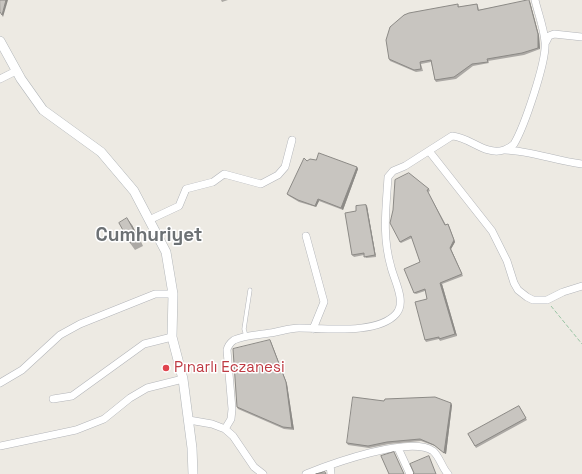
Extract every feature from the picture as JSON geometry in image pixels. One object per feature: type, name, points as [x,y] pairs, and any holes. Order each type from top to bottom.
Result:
[{"type":"street","points":[[535,0],[546,42]]},
{"type":"street","points":[[503,150],[513,145],[531,104],[546,42],[549,36],[554,34],[582,37]]},
{"type":"street","points":[[0,41],[16,71],[43,110],[101,152],[134,191],[166,252],[173,294],[172,337],[183,379],[192,448],[193,474]]},
{"type":"street","points":[[0,79],[16,71]]},
{"type":"street","points":[[225,429],[231,419],[232,409],[226,350],[229,344],[235,340],[246,337],[293,329],[355,328],[376,325],[389,320],[397,313],[400,306],[400,296],[386,249],[384,231],[388,177],[393,171],[405,166],[452,136],[466,139],[484,149],[493,151],[519,151],[555,160],[582,164]]},
{"type":"street","points":[[149,220],[179,206],[186,189],[213,182],[224,174],[261,184],[278,175],[285,167],[292,140]]},
{"type":"street","points":[[429,151],[492,231],[500,244],[518,290],[533,300],[547,300],[563,292],[582,286]]},
{"type":"street","points":[[306,236],[324,302],[313,329]]},
{"type":"street","points":[[0,383],[22,370],[60,335],[80,324],[155,294],[173,294]]},
{"type":"street","points":[[53,399],[72,396],[144,344],[172,337]]},
{"type":"street","points":[[0,446],[76,430],[104,419],[130,398],[147,388],[183,379]]},
{"type":"street","points":[[189,420],[212,424],[225,429],[243,449],[254,466],[263,474]]},
{"type":"street","points":[[306,474],[379,450],[425,447],[434,452],[448,474]]},
{"type":"street","points":[[398,448],[410,474]]},
{"type":"street","points":[[330,465],[331,474]]},
{"type":"lane","points":[[246,337],[244,329],[250,290]]},
{"type":"path","points":[[547,300],[582,344]]},
{"type":"building","points":[[0,0],[6,0],[2,15],[0,12]]},
{"type":"building","points":[[529,0],[538,34],[538,48],[522,53],[487,59],[488,62],[472,64],[454,77],[435,80],[431,60],[420,62],[421,69],[414,70],[389,59],[386,40],[390,27],[404,15],[458,4],[458,7],[477,4],[478,10]]},
{"type":"building","points":[[319,153],[357,167],[341,208],[318,199],[315,206],[287,194],[304,158],[307,161],[310,159],[316,160]]},
{"type":"building","points":[[409,173],[429,189],[427,190],[445,225],[448,224],[454,240],[450,248],[462,274],[440,283],[455,334],[439,339],[439,337],[425,340],[415,302],[427,299],[425,289],[414,293],[404,269],[420,262],[411,236],[400,242],[390,223],[393,210],[395,180]]},
{"type":"building","points":[[366,205],[375,255],[364,257],[364,253],[352,255],[345,213],[356,211],[356,206]]},
{"type":"building","points":[[127,218],[138,238],[130,243],[119,223]]},
{"type":"building","points":[[270,340],[286,382],[292,428],[283,427],[237,407],[233,349]]},
{"type":"building","points":[[353,397],[384,401],[385,399],[435,397],[451,403],[444,453],[434,445],[420,439],[387,442],[368,446],[347,443]]},
{"type":"building","points":[[519,406],[526,418],[475,446],[468,434]]},
{"type":"building","points":[[394,452],[404,474],[389,474],[381,456]]},
{"type":"building","points":[[429,456],[436,474],[413,474],[414,473],[410,464]]},
{"type":"place","name":"Pınarlı Eczanesi","points":[[166,368]]},
{"type":"district","name":"Cumhuriyet","points":[[149,236]]}]
